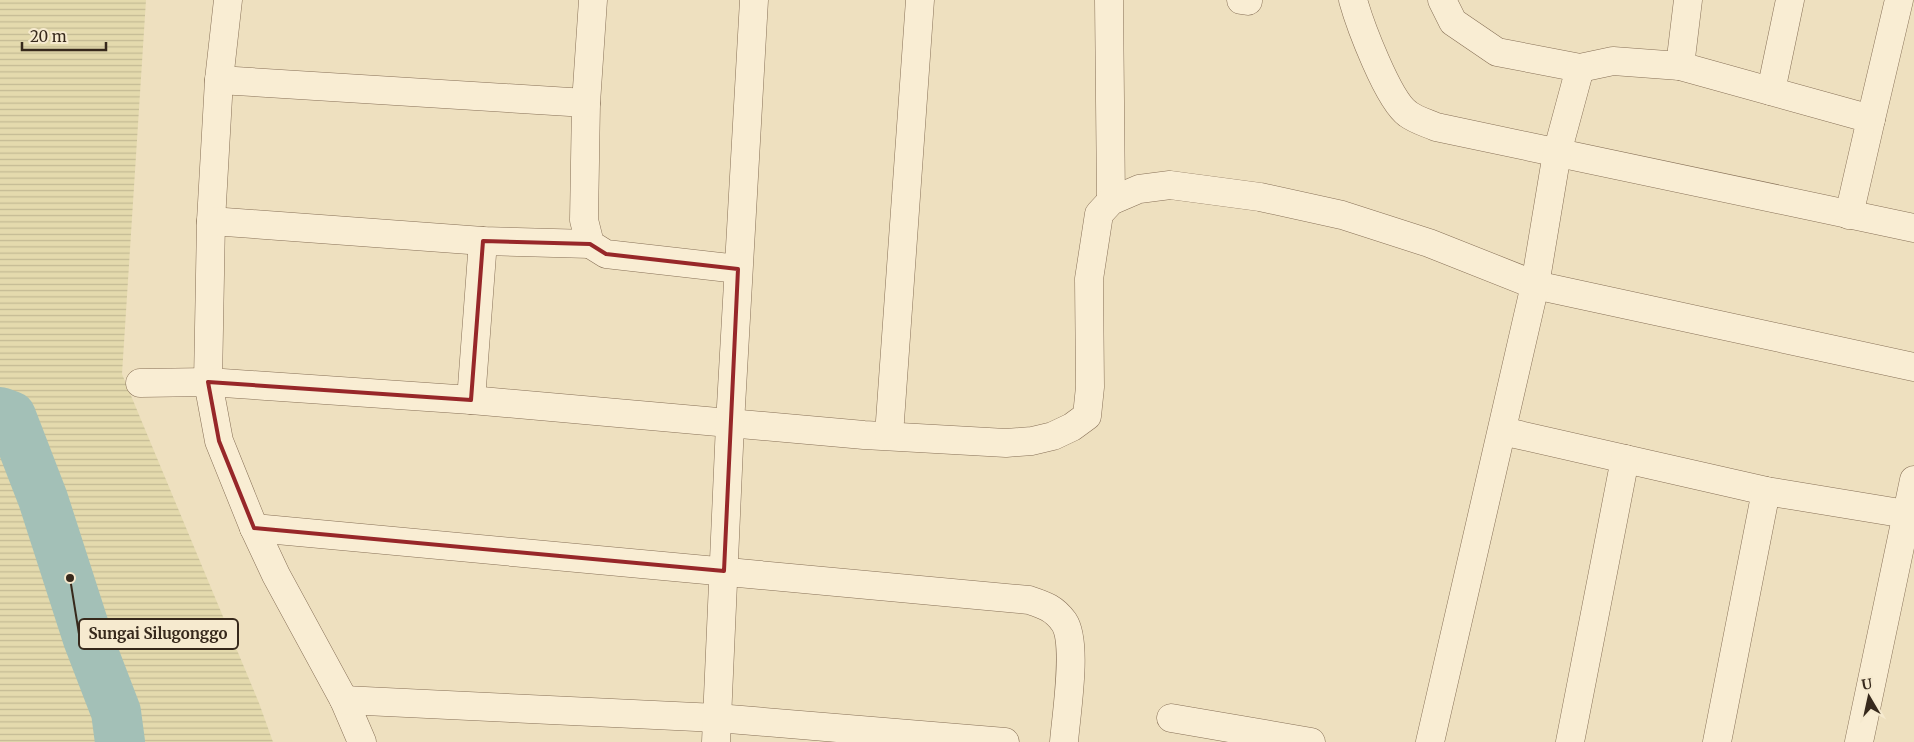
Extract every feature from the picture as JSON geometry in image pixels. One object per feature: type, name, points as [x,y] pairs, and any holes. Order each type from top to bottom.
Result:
[{"type":"street","points":[[228,0],[219,80],[211,221],[208,382],[219,441],[254,528],[276,575],[344,700],[362,742]]},
{"type":"street","points":[[590,244],[584,220],[586,103],[593,0]]},
{"type":"street","points":[[717,730],[730,424],[754,0]]},
{"type":"street","points":[[889,435],[920,0]]},
{"type":"street","points":[[1109,0],[1111,201]]},
{"type":"street","points":[[1242,0],[1248,1]]},
{"type":"street","points":[[1353,0],[1360,23],[1394,98],[1408,114],[1436,127],[1914,228]]},
{"type":"street","points":[[1442,0],[1453,22],[1498,52],[1580,68],[1613,60],[1680,66],[1871,119]]},
{"type":"street","points":[[1680,66],[1688,0]]},
{"type":"street","points":[[1771,91],[1790,0]]},
{"type":"street","points":[[1849,215],[1899,0]]},
{"type":"street","points":[[1430,742],[1535,285],[1557,153],[1580,68]]},
{"type":"street","points":[[219,80],[586,103]]},
{"type":"street","points":[[140,383],[208,382],[471,400],[864,435],[1006,443],[1032,441],[1053,436],[1072,427],[1087,416],[1090,387],[1090,279],[1099,214],[1111,201],[1139,189],[1170,186],[1260,198],[1342,214],[1429,243],[1535,285],[1914,367]]},
{"type":"street","points":[[211,221],[483,241],[590,244],[606,254],[738,269]]},
{"type":"street","points":[[471,400],[483,241]]},
{"type":"street","points":[[1502,431],[1766,491],[1906,514]]},
{"type":"street","points":[[1570,742],[1625,459]]},
{"type":"street","points":[[1859,742],[1914,480]]},
{"type":"street","points":[[1717,742],[1766,491]]},
{"type":"street","points":[[254,528],[1029,600],[1048,606],[1065,623],[1071,646],[1064,742]]},
{"type":"street","points":[[344,700],[717,730],[1005,742]]},
{"type":"street","points":[[1171,718],[1311,742]]},
{"type":"highlighted area","points":[[483,241],[590,244],[606,254],[738,269],[724,571],[254,528],[219,441],[208,382],[471,400]]},
{"type":"shaded area","points":[[0,0],[146,0],[122,374],[259,703],[273,742],[0,742]]},
{"type":"waterway","points":[[0,412],[11,416],[43,499],[88,639],[116,712],[120,742]]},
{"type":"place","name":"Sungai Silugonggo","points":[[70,578]]}]
